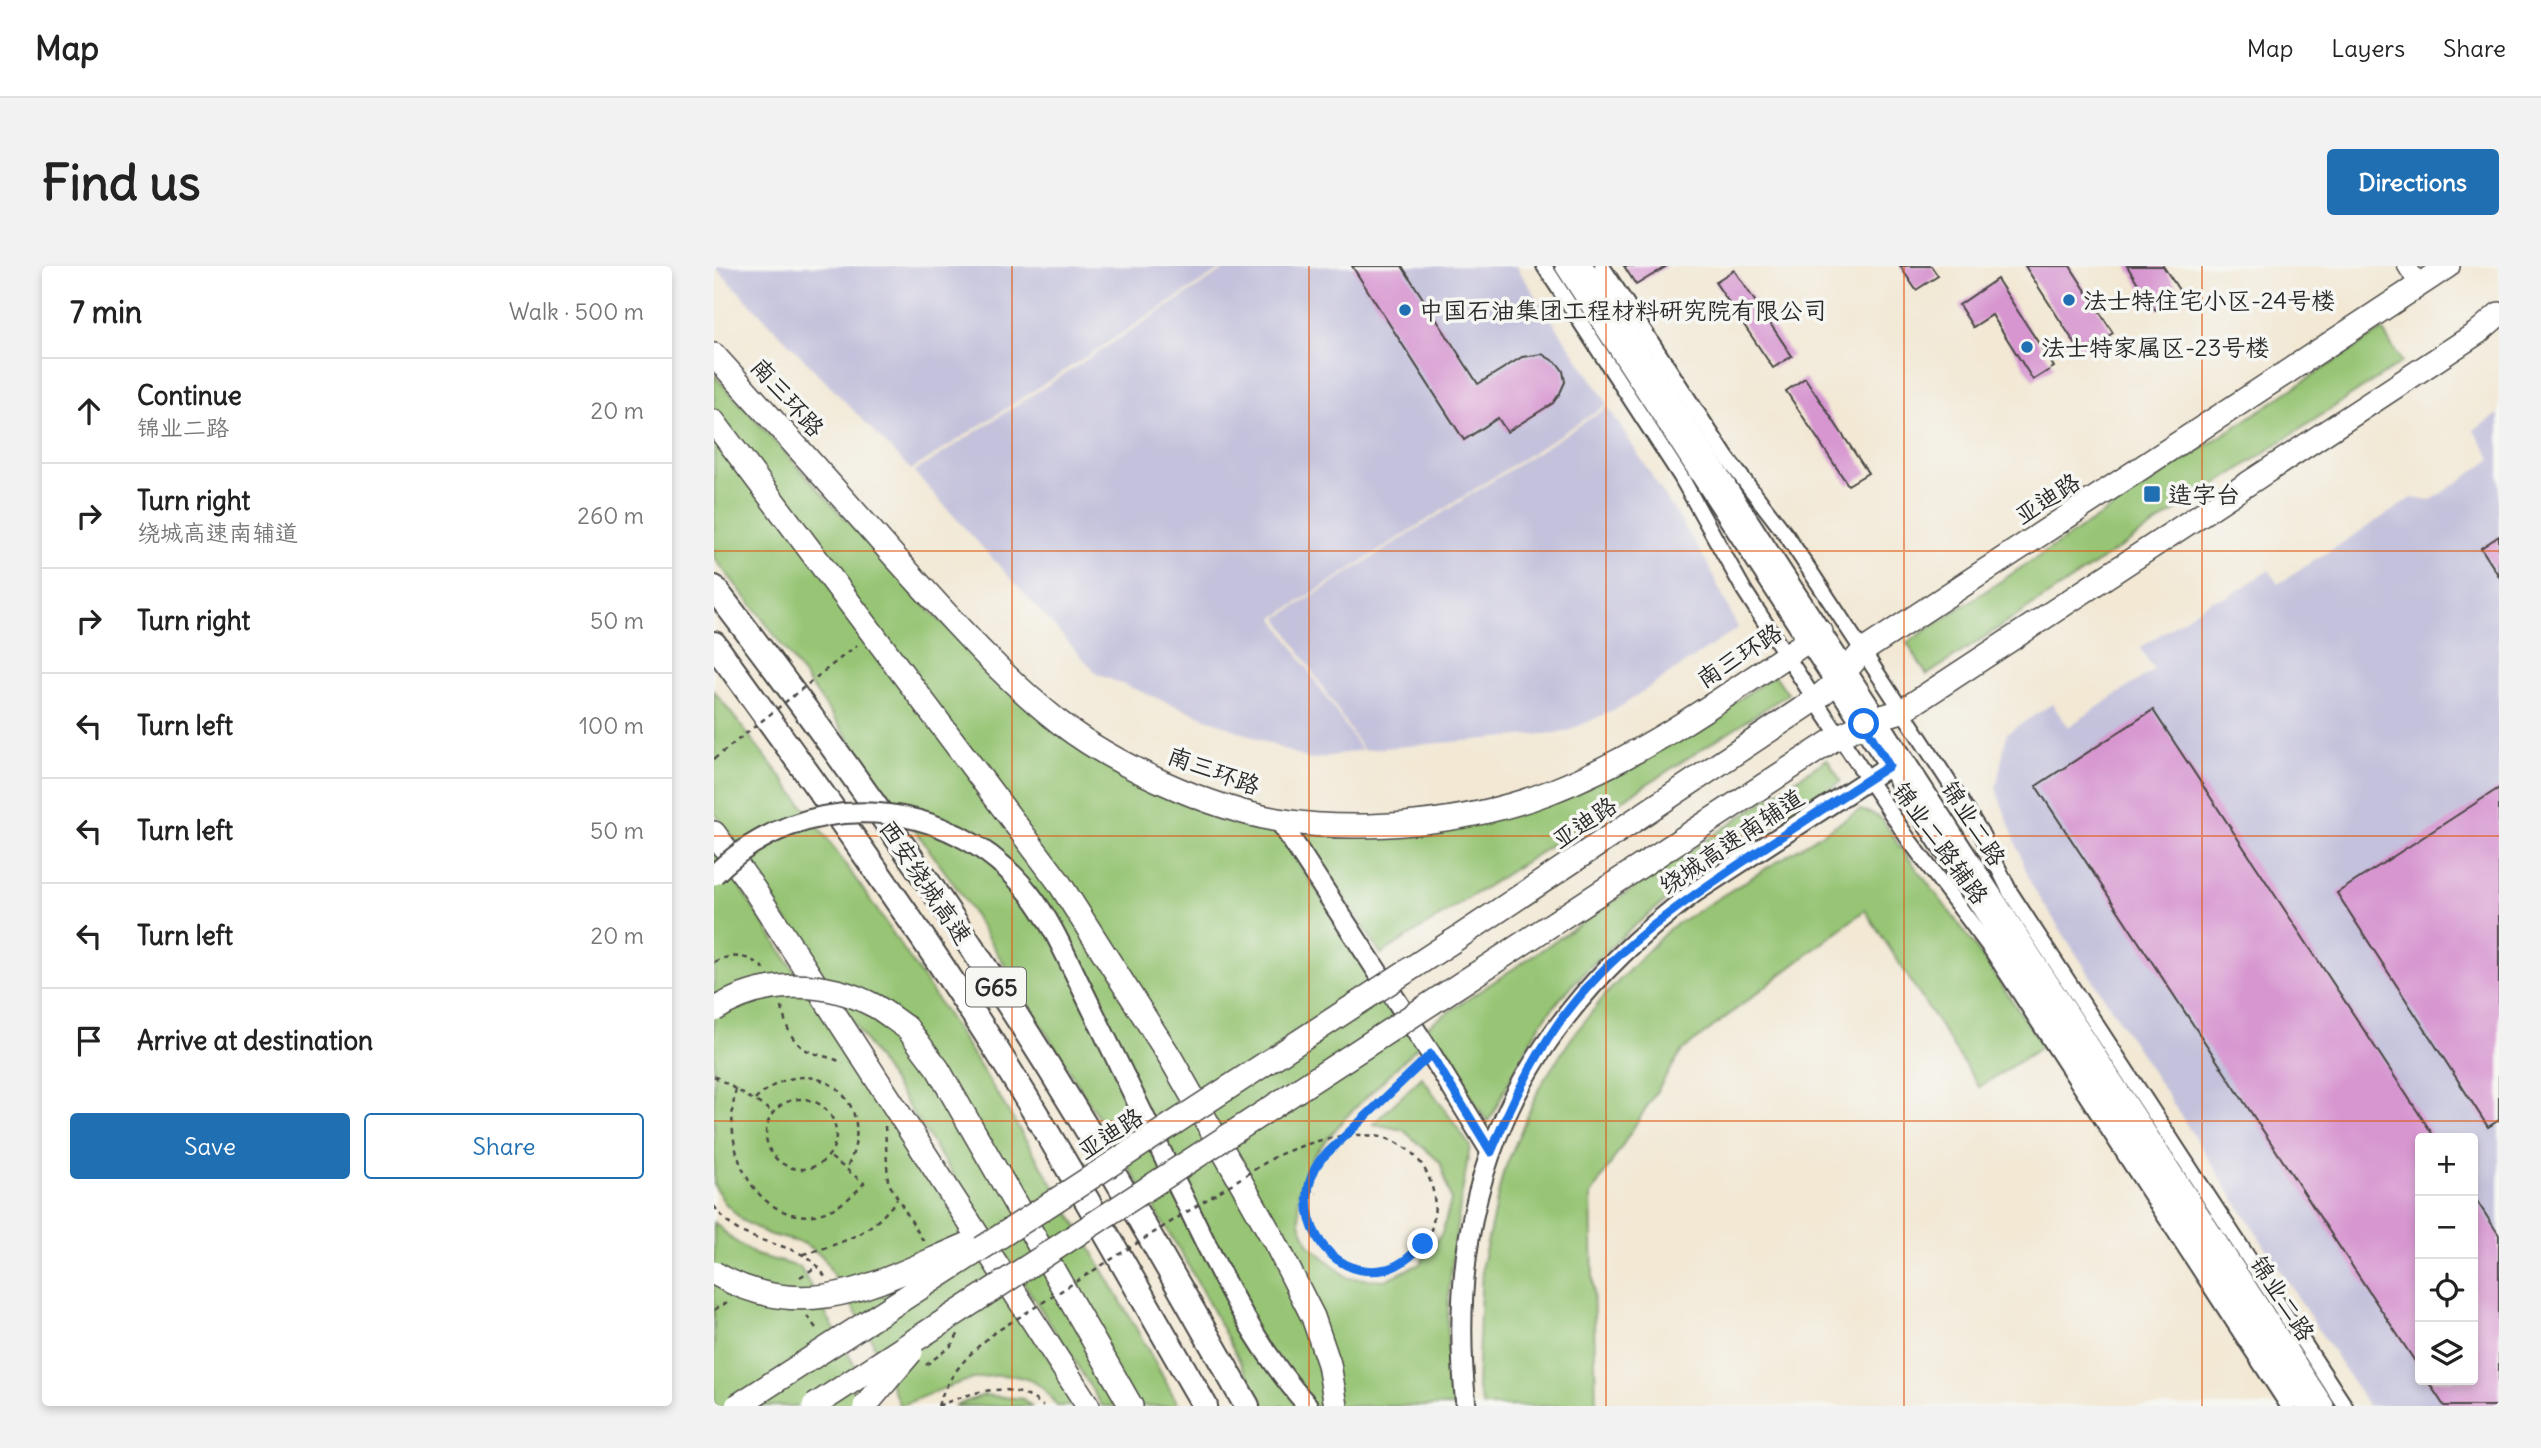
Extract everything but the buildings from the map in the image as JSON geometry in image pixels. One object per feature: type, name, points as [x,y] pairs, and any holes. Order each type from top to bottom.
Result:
[{"type":"highway","name":"亚迪路","points":[[737,1406],[1452,941],[1815,700],[1863,651],[2425,272]]},
{"type":"highway","points":[[814,1406],[1839,736],[1871,721],[1902,711],[2465,340],[2499,314]]},
{"type":"highway","name":"南三环路","points":[[714,355],[964,633],[1014,684],[1061,724],[1105,752],[1182,789],[1231,808],[1279,820],[1370,827],[1459,817],[1524,801],[1591,774],[1657,740],[1815,636]]},
{"type":"highway","points":[[714,422],[1058,881],[1170,1057],[1275,1242],[1313,1317],[1329,1364],[1336,1406]]},
{"type":"highway","name":"西安绕城高速","points":[[714,588],[828,740],[954,920],[1080,1117],[1247,1406]]},
{"type":"highway","name":"西安绕城高速","points":[[714,644],[923,936],[983,1029],[1111,1240],[1205,1406]]},
{"type":"highway","points":[[714,833],[750,883],[1088,1406]]},
{"type":"highway","points":[[714,1010],[748,994],[800,985],[853,996],[877,1007],[906,1028],[939,1069],[1130,1406]]},
{"type":"highway","points":[[714,1273],[769,1296],[811,1299],[842,1295],[1024,1221]]},
{"type":"highway","points":[[866,1406],[926,1333]]},
{"type":"main road","name":"锦业二路","points":[[1565,266],[1815,636]]},
{"type":"main road","name":"锦业二路","points":[[1583,266],[2305,1406]]},
{"type":"main road","name":"锦业二路","points":[[1896,762],[2324,1406]]},
{"type":"main road","name":"绕城高速南辅道","points":[[1466,1406],[1461,1334],[1465,1251],[1477,1196],[1491,1152],[1514,1099],[1559,1023],[1605,969],[1634,941],[1695,892],[1896,762]]},
{"type":"main road","points":[[714,875],[729,860],[757,841],[809,819],[848,812],[891,814],[929,822],[958,834],[1010,871],[1030,893],[1051,925],[1226,1286],[1251,1329],[1288,1383],[1308,1406]]},
{"type":"main road","points":[[1279,820],[1431,1054],[1491,1152]]},
{"type":"street","name":"锦业二路辅路","points":[[1544,266],[1681,477],[1745,590],[1815,700],[1909,840],[1990,948],[2288,1406]]},
{"type":"street","name":"锦业二路辅路","points":[[1602,266],[1727,458],[1787,536],[1863,651],[1980,831],[2010,892],[2344,1406]]},
{"type":"path","points":[[714,759],[857,645]]},
{"type":"path","points":[[714,961],[732,956],[752,960],[761,965],[772,979]]},
{"type":"path","points":[[781,1005],[788,1032],[796,1042],[811,1053],[846,1065]]},
{"type":"path","points":[[938,1406],[965,1358],[994,1333],[1276,1156],[1311,1142],[1332,1137],[1377,1136],[1389,1139],[1413,1154],[1429,1177],[1436,1203],[1432,1225],[1423,1244],[1399,1264],[1387,1269],[1360,1269],[1334,1256],[1312,1230],[1308,1219],[1307,1191],[1313,1172],[1321,1159],[1431,1054]]},
{"type":"path","points":[[714,1076],[773,1112]]},
{"type":"path","points":[[755,1100],[767,1087],[792,1077],[819,1079],[835,1088],[848,1101],[856,1117],[858,1135],[855,1153],[845,1169]]},
{"type":"path","points":[[730,1099],[736,1089]]},
{"type":"path","points":[[802,1098],[823,1105],[831,1114],[837,1135],[829,1156],[820,1164],[796,1169],[775,1158],[766,1135],[767,1123],[773,1112],[781,1104],[802,1098]]},
{"type":"path","points":[[885,1125],[886,1174],[897,1199],[924,1243]]},
{"type":"path","points":[[775,1212],[800,1216],[824,1212],[835,1208],[856,1192],[864,1183],[829,1156]]},
{"type":"path","points":[[1307,1191],[1317,1194]]},
{"type":"path","points":[[803,1254],[853,1239],[881,1219],[897,1199]]},
{"type":"path","points":[[795,1280],[818,1266]]},
{"type":"path","points":[[714,1310],[735,1297]]},
{"type":"path","points":[[800,1307],[823,1337]]},
{"type":"path","points":[[918,1371],[951,1346],[958,1336],[960,1325]]},
{"type":"path","points":[[938,1406],[972,1392],[996,1390],[1024,1393],[1043,1406]]},
{"type":"shaded area","points":[[714,266],[1226,266],[911,470]]},
{"type":"shaded area","points":[[1230,266],[1516,266],[1608,404],[1274,618],[1361,750],[1310,760],[1097,674],[914,472]]},
{"type":"shaded area","points":[[1608,407],[1706,561],[1738,628],[1620,707],[1566,732],[1363,750],[1278,618]]},
{"type":"shaded area","points":[[2499,414],[2499,1406],[2368,1406],[2031,884],[1996,789],[2007,733],[2052,704],[2068,727],[2154,670],[2140,648],[2212,600],[2228,597],[2269,570],[2278,584],[2412,498],[2430,501],[2492,459],[2474,430]]},
{"type":"green space","points":[[2382,330],[2402,362],[1927,675],[1907,643]]},
{"type":"green space","points":[[714,375],[932,613],[1085,753],[1153,792],[1236,820],[1275,827],[1418,1046],[1346,1117],[1312,1157],[1298,1194],[1300,1223],[1309,1245],[1348,1278],[1385,1280],[1420,1264],[1442,1233],[1451,1200],[1440,1162],[1403,1130],[1373,1124],[1422,1077],[1470,1146],[1450,1276],[1448,1310],[1450,1376],[1455,1406],[1264,1406],[1182,1254],[961,894],[757,611],[714,558]]},
{"type":"green space","points":[[1775,675],[1788,694],[1381,954],[1302,832],[1370,836],[1615,775],[1675,742]]},
{"type":"green space","points":[[714,691],[824,834],[919,972],[1054,1187],[1179,1406],[1102,1406],[714,812]]},
{"type":"green space","points":[[1827,759],[1841,781],[1686,885],[1614,944],[1581,976],[1542,1022],[1488,1121],[1426,1027]]},
{"type":"green space","points":[[1860,810],[1882,819],[1968,936],[2043,1046],[1979,1087],[1865,910],[1682,1051],[1591,1195],[1596,1406],[1483,1406],[1477,1386],[1482,1265],[1503,1173],[1540,1086],[1573,1036],[1606,994],[1669,929]]},
{"type":"green space","points":[[714,848],[1080,1406],[1057,1406],[1039,1385],[1006,1375],[969,1380],[900,1406],[870,1336],[822,1256],[805,1244],[768,1234],[743,1221],[724,1202],[714,1185]]},
{"type":"green space","points":[[714,1222],[733,1240],[756,1255],[800,1267],[877,1406],[714,1406]]},
{"type":"green space","points":[[984,1395],[1023,1399],[1031,1406],[954,1406]]},
{"type":"place","name":"法士特住宅小区-24号楼","points":[[2069,300]]},
{"type":"place","name":"中国石油集团工程材料研究院有限公司","points":[[1405,310]]},
{"type":"place","name":"法士特家属区-23号楼","points":[[2027,347]]},
{"type":"place","name":"造字台","points":[[2152,494]]},
{"type":"route","points":[[1423,1244],[1411,1256],[1387,1269],[1360,1269],[1334,1256],[1322,1245],[1308,1219],[1307,1193],[1316,1165],[1431,1054],[1491,1152],[1514,1099],[1539,1055],[1559,1023],[1605,969],[1634,941],[1695,892],[1889,766],[1864,724]]}]
